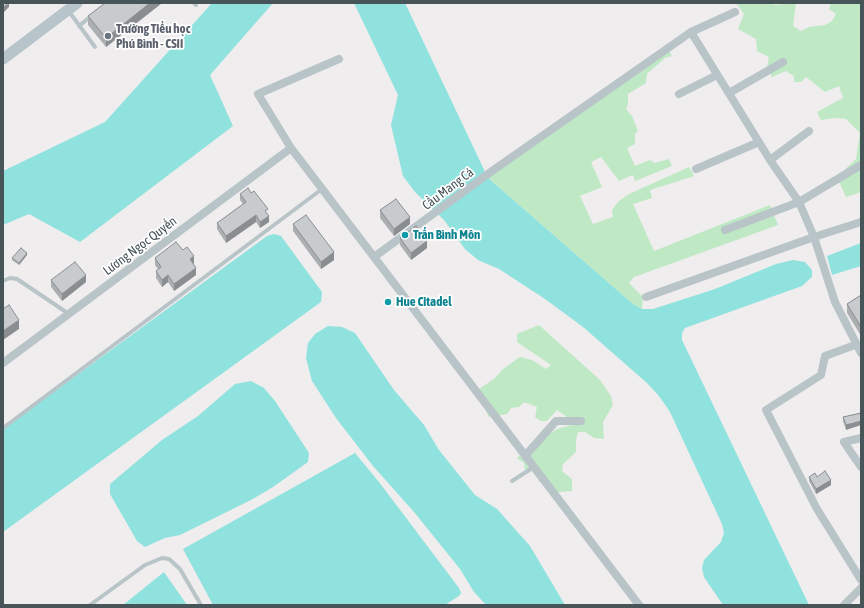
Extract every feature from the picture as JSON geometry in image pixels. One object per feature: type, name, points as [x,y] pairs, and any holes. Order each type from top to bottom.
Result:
[{"type":"main road","points":[[3,59],[77,3]]},
{"type":"street","name":"Cầu Mang Cá","points":[[374,257],[492,171],[691,32],[735,12]]},
{"type":"street","points":[[691,32],[770,160],[799,202],[814,237],[836,302],[855,345],[861,353]]},
{"type":"street","points":[[339,59],[258,94],[291,148],[639,605]]},
{"type":"street","points":[[729,93],[783,62]]},
{"type":"street","points":[[679,94],[717,75]]},
{"type":"street","points":[[770,160],[809,131]]},
{"type":"street","points":[[696,169],[759,142]]},
{"type":"street","name":"Lương Ngọc Quyến","points":[[3,363],[291,148]]},
{"type":"street","points":[[725,230],[799,202],[861,165]]},
{"type":"street","points":[[646,297],[814,237],[861,222]]},
{"type":"street","points":[[855,345],[825,356],[821,374],[766,410],[817,509],[861,580]]},
{"type":"street","points":[[525,456],[556,421],[581,421]]},
{"type":"street","points":[[861,438],[844,442],[861,467]]},
{"type":"street","points":[[844,605],[861,588]]},
{"type":"lane","points":[[68,10],[95,47]]},
{"type":"lane","points":[[79,26],[96,12]]},
{"type":"lane","points":[[3,428],[322,189]]},
{"type":"lane","points":[[3,281],[10,278],[17,279],[70,314]]},
{"type":"lane","points":[[512,481],[534,467]]},
{"type":"lane","points":[[90,605],[145,565],[162,558],[169,559],[180,569],[201,605]]},
{"type":"green space","points":[[736,3],[770,3],[775,5],[796,3],[793,26],[801,31],[809,27],[825,25],[832,21],[836,14],[829,9],[831,3],[861,3],[861,192],[846,197],[837,177],[856,159],[860,133],[846,119],[835,118],[821,120],[817,112],[843,98],[839,86],[825,92],[806,77],[801,82],[794,82],[794,76],[786,71],[772,77],[767,67],[769,57],[757,51],[756,39],[738,29],[744,14]]},
{"type":"green space","points":[[668,49],[672,56],[665,58],[647,74],[646,83],[628,94],[628,105],[626,109],[632,116],[638,131],[635,134],[635,144],[627,148],[635,166],[650,160],[655,163],[669,159],[672,166],[635,181],[633,175],[619,181],[601,157],[591,162],[602,187],[580,196],[593,224],[613,217],[612,210],[619,201],[629,194],[689,167],[694,176],[650,190],[652,198],[633,204],[654,251],[770,205],[778,225],[634,277],[629,283],[643,297],[642,309],[633,304],[488,178]]},
{"type":"green space","points":[[539,325],[600,380],[611,396],[613,405],[603,422],[604,439],[594,438],[585,432],[578,432],[576,452],[563,464],[562,471],[572,479],[572,491],[558,492],[548,490],[548,483],[539,482],[537,472],[525,470],[524,463],[517,458],[526,449],[557,429],[572,425],[571,420],[557,410],[547,421],[541,421],[535,417],[537,407],[524,402],[519,407],[511,408],[507,414],[489,417],[476,391],[494,379],[503,369],[520,357],[532,360],[546,369],[551,365],[517,342],[517,334]]},
{"type":"water","points":[[212,3],[273,3],[210,75],[233,126],[80,242],[29,214],[3,225],[3,171],[105,122]]},
{"type":"water","points":[[354,3],[405,3],[488,178],[633,304],[642,309],[653,309],[715,289],[776,264],[793,260],[805,262],[812,270],[812,277],[802,286],[685,328],[682,333],[682,340],[809,605],[723,605],[704,577],[702,568],[704,560],[721,542],[724,533],[722,524],[670,412],[659,396],[647,383],[583,327],[545,299],[499,269],[478,260],[465,249],[444,220],[415,192],[403,176],[391,125],[398,95]]},
{"type":"water","points":[[274,234],[281,236],[322,292],[321,302],[3,532],[3,429],[267,236]]},
{"type":"water","points":[[861,243],[861,266],[832,275],[827,256]]},
{"type":"water","points":[[328,326],[342,327],[355,333],[394,390],[424,425],[439,450],[475,495],[497,509],[530,546],[565,605],[486,605],[474,592],[460,569],[414,512],[373,466],[336,418],[312,381],[306,358],[308,343],[315,334]]},
{"type":"water","points":[[251,381],[264,388],[275,401],[309,453],[308,462],[273,487],[251,500],[180,535],[165,538],[145,547],[137,541],[110,494],[110,484],[162,440],[198,416],[235,384]]},
{"type":"water","points":[[355,453],[379,482],[459,588],[461,593],[459,596],[445,605],[213,605],[183,549]]},
{"type":"water","points":[[164,572],[187,605],[123,605]]},
{"type":"building","points":[[3,3],[8,3],[3,8]]},
{"type":"building","name":"Trường Tiểu học Phú Bình - CSII","points":[[105,3],[150,3],[106,38],[88,16]]},
{"type":"building","points":[[248,188],[251,193],[254,191],[268,209],[265,211],[269,216],[260,222],[256,215],[226,236],[217,223],[246,202],[240,194]]},
{"type":"building","points":[[396,199],[410,217],[394,229],[380,210]]},
{"type":"building","points":[[306,215],[334,252],[321,262],[293,224]]},
{"type":"building","points":[[416,226],[427,241],[411,253],[400,238]]},
{"type":"building","points":[[176,242],[183,250],[187,247],[194,256],[190,259],[196,268],[174,284],[168,275],[162,280],[156,271],[161,267],[155,258]]},
{"type":"building","points":[[21,248],[27,253],[19,263],[12,258]]},
{"type":"building","points":[[75,262],[86,275],[62,294],[51,280]]},
{"type":"building","points":[[861,295],[861,327],[847,304]]},
{"type":"building","points":[[9,305],[19,320],[3,331],[3,309]]},
{"type":"building","points":[[861,413],[861,421],[846,425],[843,417]]},
{"type":"building","points":[[825,471],[831,480],[816,489],[809,477],[815,473],[817,477]]},
{"type":"place","name":"Trường Tiểu học Phú Bình - CSII","points":[[108,36]]},
{"type":"place","name":"Trấn Bình Môn","points":[[405,235]]},
{"type":"place","name":"Hue Citadel","points":[[388,302]]}]
